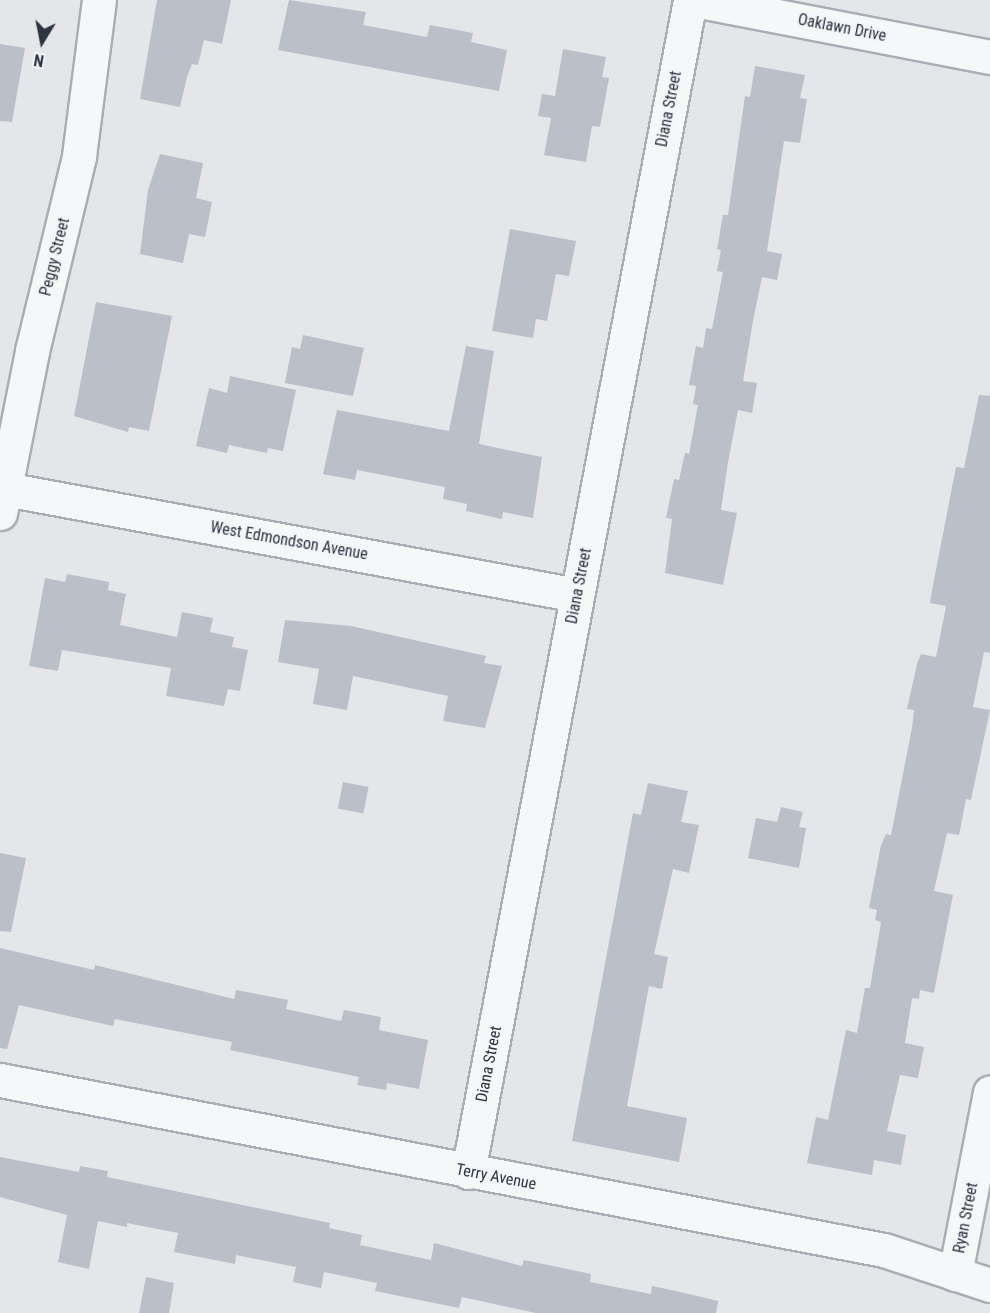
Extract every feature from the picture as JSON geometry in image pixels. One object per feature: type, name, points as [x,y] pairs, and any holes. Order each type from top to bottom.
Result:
[{"type":"street","name":"Peggy Street","points":[[2,497],[80,156],[99,0]]},
{"type":"street","name":"Oaklawn Drive","points":[[692,0],[990,57]]},
{"type":"street","name":"Diana Street","points":[[468,1172],[692,0]]},
{"type":"street","name":"West Edmondson Avenue","points":[[2,497],[578,594]]},
{"type":"street","name":"Terry Avenue","points":[[0,1080],[468,1172],[884,1250],[990,1285]]},
{"type":"street","name":"Ryan Street","points":[[955,1274],[990,1092]]},
{"type":"building","points":[[157,0],[231,0],[222,44],[204,40],[198,65],[192,64],[187,77],[180,107],[140,99]]},
{"type":"building","points":[[289,0],[366,12],[363,25],[427,37],[430,25],[473,33],[471,42],[507,50],[499,91],[278,50]]},
{"type":"building","points":[[0,44],[25,48],[12,122],[0,121]]},
{"type":"building","points":[[563,49],[606,57],[602,77],[609,78],[600,127],[592,126],[586,162],[544,155],[551,118],[538,116],[542,94],[555,96]]},
{"type":"building","points":[[755,66],[805,75],[800,98],[807,99],[800,143],[784,141],[767,251],[782,254],[777,280],[762,277],[743,381],[757,383],[752,413],[738,410],[728,462],[721,510],[737,513],[723,585],[665,573],[672,519],[666,518],[674,479],[679,480],[685,453],[689,454],[698,405],[693,404],[696,386],[689,385],[696,346],[703,348],[706,328],[712,329],[723,272],[717,271],[721,250],[717,249],[723,215],[728,215],[745,96],[750,97]]},
{"type":"building","points":[[160,154],[203,163],[196,198],[212,202],[205,237],[189,234],[183,263],[140,254],[148,190]]},
{"type":"building","points":[[510,229],[576,241],[569,276],[556,274],[547,321],[536,319],[533,338],[492,331]]},
{"type":"building","points":[[96,302],[172,316],[149,431],[129,427],[128,432],[74,416]]},
{"type":"building","points":[[303,335],[364,348],[353,396],[285,383],[292,347],[300,349]]},
{"type":"building","points":[[466,346],[494,351],[479,444],[542,457],[533,518],[503,512],[502,519],[466,511],[467,504],[443,499],[445,487],[357,470],[355,480],[323,474],[337,410],[449,431]]},
{"type":"building","points":[[230,376],[296,390],[283,451],[268,448],[267,453],[229,445],[227,453],[196,446],[209,388],[227,393]]},
{"type":"building","points":[[979,395],[990,396],[990,653],[984,652],[973,707],[990,710],[971,800],[966,799],[959,835],[947,833],[934,891],[953,895],[934,993],[920,990],[919,999],[912,998],[905,1043],[924,1047],[918,1078],[900,1075],[887,1131],[906,1135],[901,1165],[874,1160],[872,1175],[807,1163],[816,1117],[828,1120],[846,1030],[857,1033],[865,988],[870,988],[881,922],[875,920],[877,910],[869,908],[881,845],[886,834],[891,835],[912,728],[914,710],[907,709],[917,664],[921,654],[936,657],[946,606],[930,603],[932,590],[956,467],[964,468]]},
{"type":"building","points":[[67,574],[109,582],[108,590],[126,594],[120,625],[177,637],[182,612],[213,618],[210,632],[234,637],[232,647],[248,650],[240,691],[228,689],[224,706],[166,696],[171,668],[62,650],[58,671],[29,666],[45,578],[65,582]]},
{"type":"building","points":[[285,620],[351,626],[486,656],[484,663],[502,666],[485,728],[443,721],[448,696],[353,676],[347,710],[313,704],[319,669],[278,662]]},
{"type":"building","points":[[343,782],[369,787],[363,813],[338,809]]},
{"type":"building","points":[[648,783],[688,791],[681,822],[699,825],[689,873],[673,869],[654,954],[668,957],[662,989],[649,986],[627,1106],[687,1118],[679,1162],[572,1141],[633,813],[641,815]]},
{"type":"building","points":[[781,807],[803,812],[799,827],[806,828],[799,868],[748,858],[756,818],[777,822]]},
{"type":"building","points":[[0,853],[26,858],[11,932],[0,931]]},
{"type":"building","points":[[0,948],[94,970],[95,965],[234,999],[236,990],[288,1000],[286,1009],[341,1021],[344,1010],[381,1017],[379,1030],[428,1040],[419,1089],[387,1083],[386,1090],[357,1085],[359,1077],[230,1050],[232,1042],[115,1019],[113,1026],[19,1005],[7,1049],[0,1048]]},
{"type":"building","points":[[0,1157],[79,1172],[80,1166],[108,1171],[107,1177],[330,1223],[329,1228],[362,1235],[360,1245],[431,1260],[434,1243],[522,1266],[524,1260],[591,1274],[590,1282],[651,1294],[652,1286],[676,1291],[718,1301],[716,1313],[536,1313],[462,1297],[459,1308],[375,1291],[377,1283],[324,1272],[321,1288],[293,1282],[296,1267],[236,1255],[235,1264],[174,1252],[178,1233],[127,1223],[127,1227],[98,1221],[89,1269],[58,1262],[67,1215],[0,1197]]},
{"type":"building","points":[[146,1277],[174,1283],[169,1313],[139,1313]]}]
